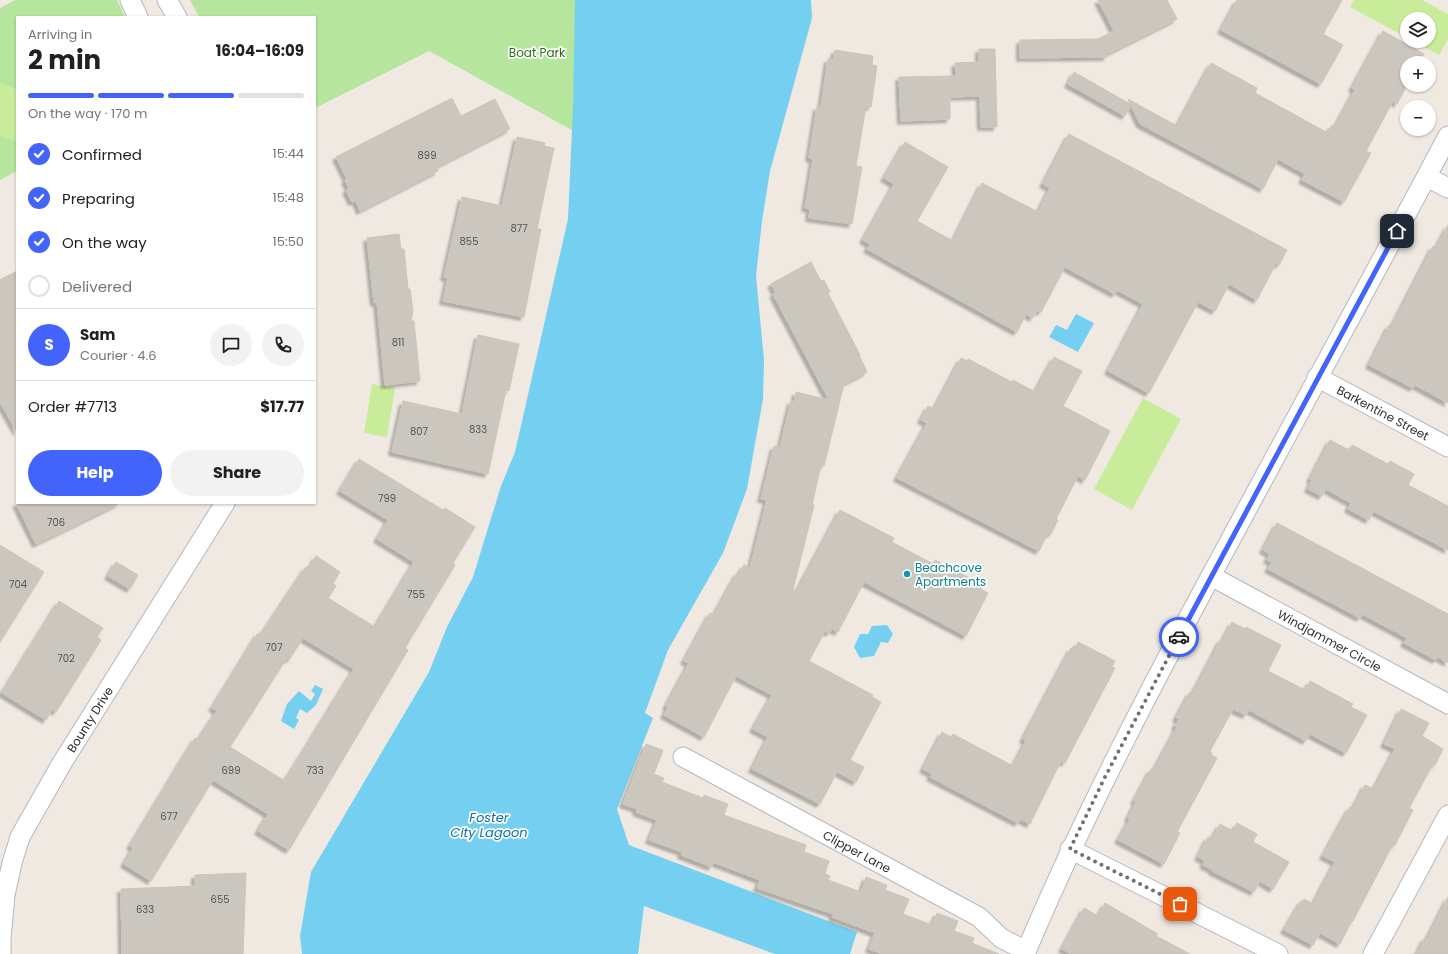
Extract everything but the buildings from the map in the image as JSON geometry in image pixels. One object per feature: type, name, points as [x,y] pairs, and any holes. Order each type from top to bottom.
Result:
[{"type":"street","points":[[130,0],[138,16]]},
{"type":"street","points":[[168,0],[176,16]]},
{"type":"street","points":[[1025,952],[1070,849],[1105,777],[1317,377],[1448,136]]},
{"type":"street","points":[[1426,177],[1448,188]]},
{"type":"street","name":"Barkentine Street","points":[[1317,377],[1448,448]]},
{"type":"street","name":"Bounty Drive","points":[[2,954],[1,939],[5,895],[20,837],[62,763],[224,504]]},
{"type":"street","name":"Windjammer Circle","points":[[1211,576],[1448,704]]},
{"type":"street","name":"Clipper Lane","points":[[683,757],[979,917],[1001,938],[1025,952]]},
{"type":"street","points":[[1373,954],[1448,815]]},
{"type":"street","points":[[1070,849],[1278,954]]},
{"type":"green space","points":[[15,0],[117,0],[125,16],[16,16],[16,172],[0,180],[0,8]]},
{"type":"green space","name":"Boat Park","points":[[190,0],[585,0],[590,140],[429,51],[316,108],[316,16],[198,16]]},
{"type":"green space","points":[[1354,0],[1422,0],[1448,14],[1448,39],[1439,55],[1426,48],[1436,48],[1436,12],[1400,12],[1400,34],[1350,7]]},
{"type":"green space","points":[[0,83],[16,89],[16,142],[0,136]]},
{"type":"green space","points":[[372,384],[395,388],[387,437],[364,433]]},
{"type":"green space","points":[[1143,398],[1181,419],[1132,510],[1094,489]]},
{"type":"water","name":"Foster City Lagoon","points":[[575,0],[811,0],[812,18],[770,171],[762,221],[756,276],[764,360],[763,399],[747,489],[723,553],[668,650],[645,713],[653,718],[617,809],[629,845],[857,932],[850,954],[775,954],[644,906],[638,954],[302,954],[300,936],[311,872],[429,672],[447,627],[473,577],[501,486],[515,452],[568,219],[573,108]]},
{"type":"water","points":[[1076,314],[1094,323],[1078,352],[1049,337],[1056,325],[1067,330]]},
{"type":"water","points":[[887,625],[893,634],[888,643],[881,642],[874,656],[860,658],[854,647],[860,634],[868,634],[872,626]]},
{"type":"water","points":[[315,685],[323,689],[316,705],[307,713],[300,709],[296,718],[299,720],[294,729],[281,721],[287,704],[299,691],[311,701],[315,694],[311,691]]},
{"type":"way so far","points":[[1179,637],[1105,777],[1070,849],[1180,904]]},
{"type":"place","name":"Beachcove Apartments","points":[[907,574]]},
{"type":"route","points":[[1179,637],[1397,231]]}]
